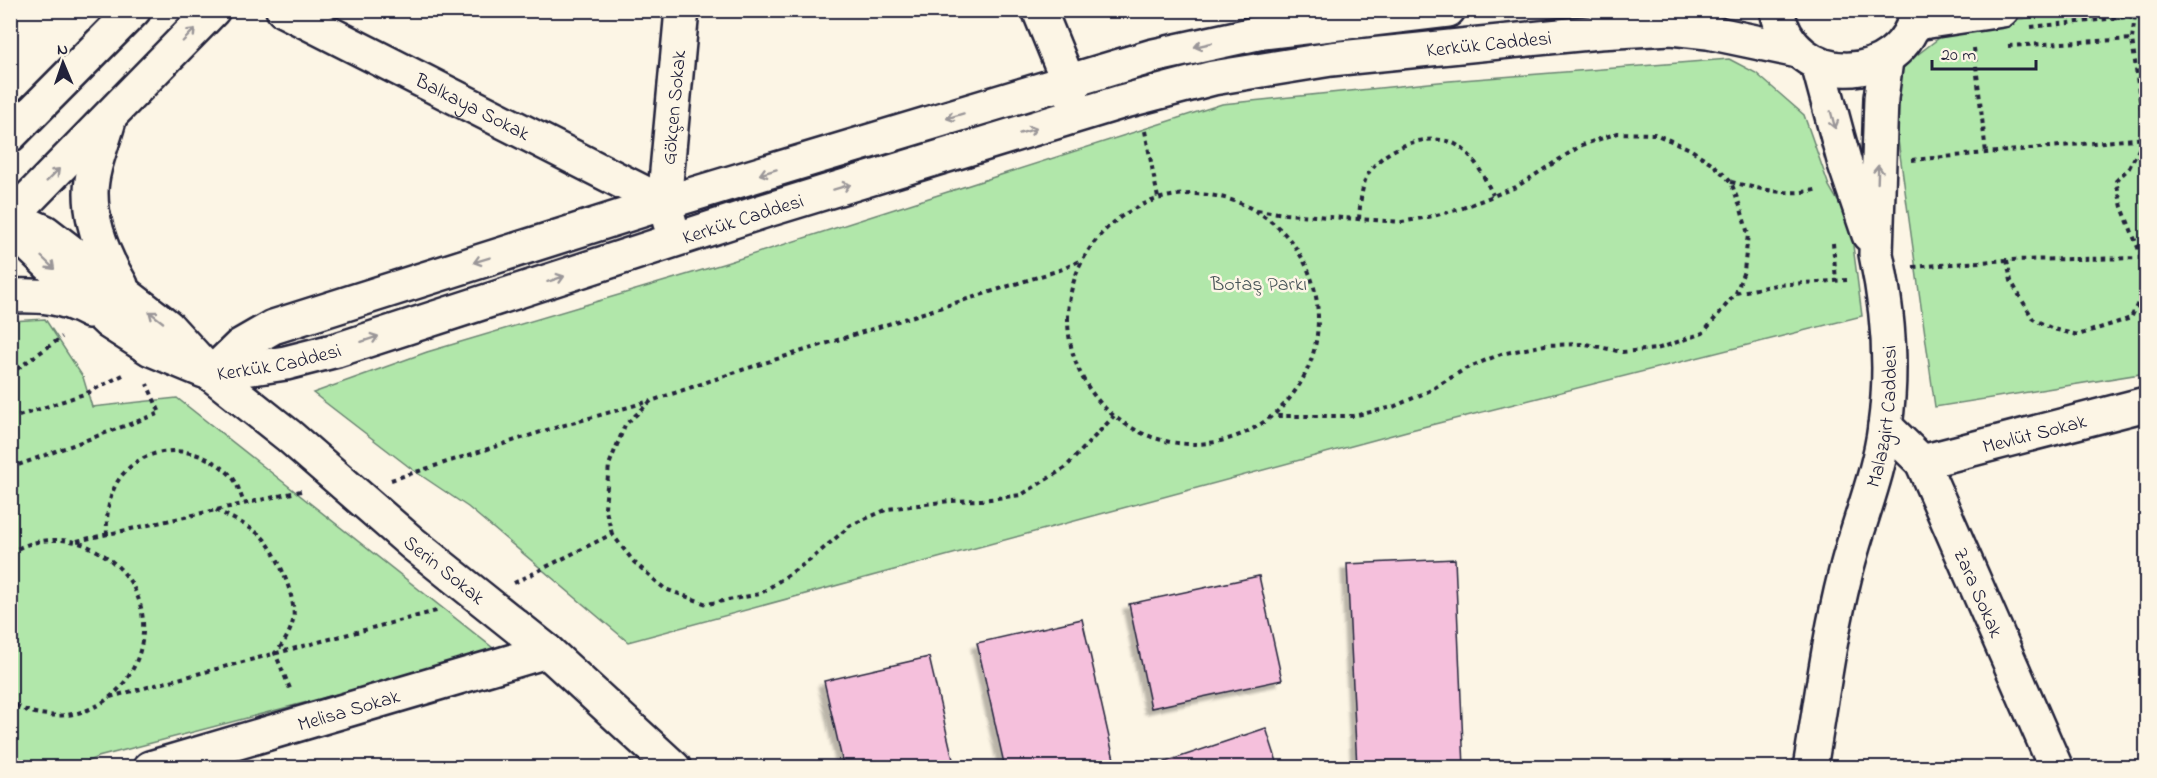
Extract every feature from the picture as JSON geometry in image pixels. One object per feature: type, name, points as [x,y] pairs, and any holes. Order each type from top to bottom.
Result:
[{"type":"street","points":[[10,135],[134,10]]},
{"type":"street","points":[[11,217],[213,10]]},
{"type":"street","name":"Balkaya Sokak","points":[[283,10],[664,203]]},
{"type":"street","name":"Gökçen Sokak","points":[[664,203],[682,10]]},
{"type":"street","points":[[1039,10],[1068,81],[1077,116]]},
{"type":"street","name":"Kerkük Caddesi","points":[[211,374],[240,346],[273,327],[664,203],[1153,56],[1241,23],[1448,10]]},
{"type":"street","points":[[1778,10],[1787,36],[1808,57],[1878,266]]},
{"type":"street","points":[[1886,60],[1904,44],[1917,17],[2011,19]]},
{"type":"street","points":[[1241,23],[1252,71]]},
{"type":"street","name":"Kerkük Caddesi","points":[[211,374],[286,363],[337,350],[675,239],[1077,116],[1213,78],[1331,59],[1599,32],[1671,28],[1708,32],[1808,57],[1841,70],[1864,68],[1886,60]]},
{"type":"street","name":"Malazgirt Caddesi","points":[[1810,768],[1822,685],[1842,587],[1876,470],[1886,426],[1889,361],[1878,266],[1878,164],[1881,98],[1886,60]]},
{"type":"street","points":[[109,119],[91,191],[94,222],[101,246],[124,292]]},
{"type":"street","points":[[664,203],[675,239]]},
{"type":"street","name":"Serin Sokak","points":[[11,217],[45,232],[167,326],[211,374],[547,651],[674,768]]},
{"type":"street","name":"Serin Sokak","points":[[11,217],[31,246],[109,322],[151,349],[211,374]]},
{"type":"street","points":[[10,296],[43,294],[70,301],[109,322]]},
{"type":"street","name":"Mevlüt Sokak","points":[[1922,462],[2146,404]]},
{"type":"street","name":"Zara Sokak","points":[[1886,426],[1922,462],[2056,768]]},
{"type":"street","name":"Melisa Sokak","points":[[150,768],[547,651]]},
{"type":"path","points":[[2011,19],[2146,15]]},
{"type":"path","points":[[2135,16],[2133,39],[2146,138],[2129,168],[2116,181],[2122,207],[2146,268]]},
{"type":"path","points":[[2007,46],[2133,39]]},
{"type":"path","points":[[1984,47],[1973,48],[1986,153]]},
{"type":"path","points":[[1145,130],[1158,198]]},
{"type":"path","points":[[1257,210],[1284,232],[1304,259],[1316,291],[1319,326],[1312,360],[1297,391],[1273,416],[1244,433],[1211,443],[1177,443],[1143,434],[1114,416],[1090,391],[1074,360],[1067,327],[1070,293],[1082,260],[1101,233],[1127,211],[1158,198],[1192,193],[1226,197],[1257,210],[1285,214],[1402,222],[1460,209],[1516,187],[1582,145],[1618,133],[1654,134],[1690,149],[1713,164],[1731,182],[1742,209],[1748,234],[1744,271],[1736,293],[1703,333],[1657,349],[1622,352],[1586,344],[1545,345],[1501,354],[1465,369],[1429,391],[1393,408],[1353,416],[1273,416]]},
{"type":"path","points":[[1878,164],[2146,138]]},
{"type":"path","points":[[1359,219],[1362,190],[1372,168],[1392,149],[1417,142],[1441,140],[1454,143],[1463,149],[1479,167],[1493,195]]},
{"type":"path","points":[[1731,182],[1777,192],[1808,192],[1828,186]]},
{"type":"path","points":[[1832,233],[1836,281]]},
{"type":"path","points":[[1736,293],[1776,285],[1836,281],[1878,266],[2007,260],[2144,259]]},
{"type":"path","points":[[10,553],[19,548],[48,540],[76,542],[244,504],[346,487],[651,401],[1062,269],[1082,260]]},
{"type":"path","points":[[2007,260],[2011,281],[2032,320],[2053,329],[2078,335],[2131,318],[2142,294],[2146,277]]},
{"type":"path","points":[[10,374],[65,334]]},
{"type":"path","points":[[10,468],[160,412],[143,376]]},
{"type":"path","points":[[10,419],[87,393]]},
{"type":"path","points":[[651,401],[625,424],[609,465],[605,507],[612,534],[634,562],[665,589],[707,604],[760,594],[810,560],[851,525],[888,509],[1021,495],[1065,468],[1114,416]]},
{"type":"path","points":[[106,535],[108,507],[113,489],[123,473],[139,460],[158,452],[188,451],[216,464],[234,480],[244,504]]},
{"type":"path","points":[[216,510],[261,536],[279,561],[290,593],[294,620],[282,646],[275,653]]},
{"type":"path","points":[[10,702],[30,712],[58,716],[86,711],[111,697],[482,599],[612,534]]},
{"type":"path","points":[[76,542],[102,553],[117,565],[124,571],[138,595],[144,623],[141,651],[129,676],[111,697]]},
{"type":"path","points":[[275,653],[305,723]]},
{"type":"green space","points":[[2095,11],[2146,11],[2146,373],[1935,407],[1893,104],[1900,68],[1955,26]]},
{"type":"green space","name":"Botaş Parkı","points":[[1729,59],[1756,73],[1804,115],[1829,186],[1850,222],[1862,316],[1407,431],[628,642],[468,507],[413,470],[313,393],[427,352],[726,263],[1222,104],[1449,81]]},
{"type":"green space","points":[[45,319],[83,377],[92,407],[177,398],[498,652],[98,757],[73,767],[11,768],[11,321]]},
{"type":"building","points":[[1455,559],[1464,768],[1357,768],[1347,564]]},
{"type":"building","points":[[1259,576],[1282,680],[1151,708],[1129,604]]},
{"type":"building","points":[[1082,619],[1116,768],[1005,768],[977,643]]},
{"type":"building","points":[[929,657],[955,768],[844,768],[824,681]]},
{"type":"building","points":[[1266,728],[1279,768],[1166,768],[1165,762]]}]
